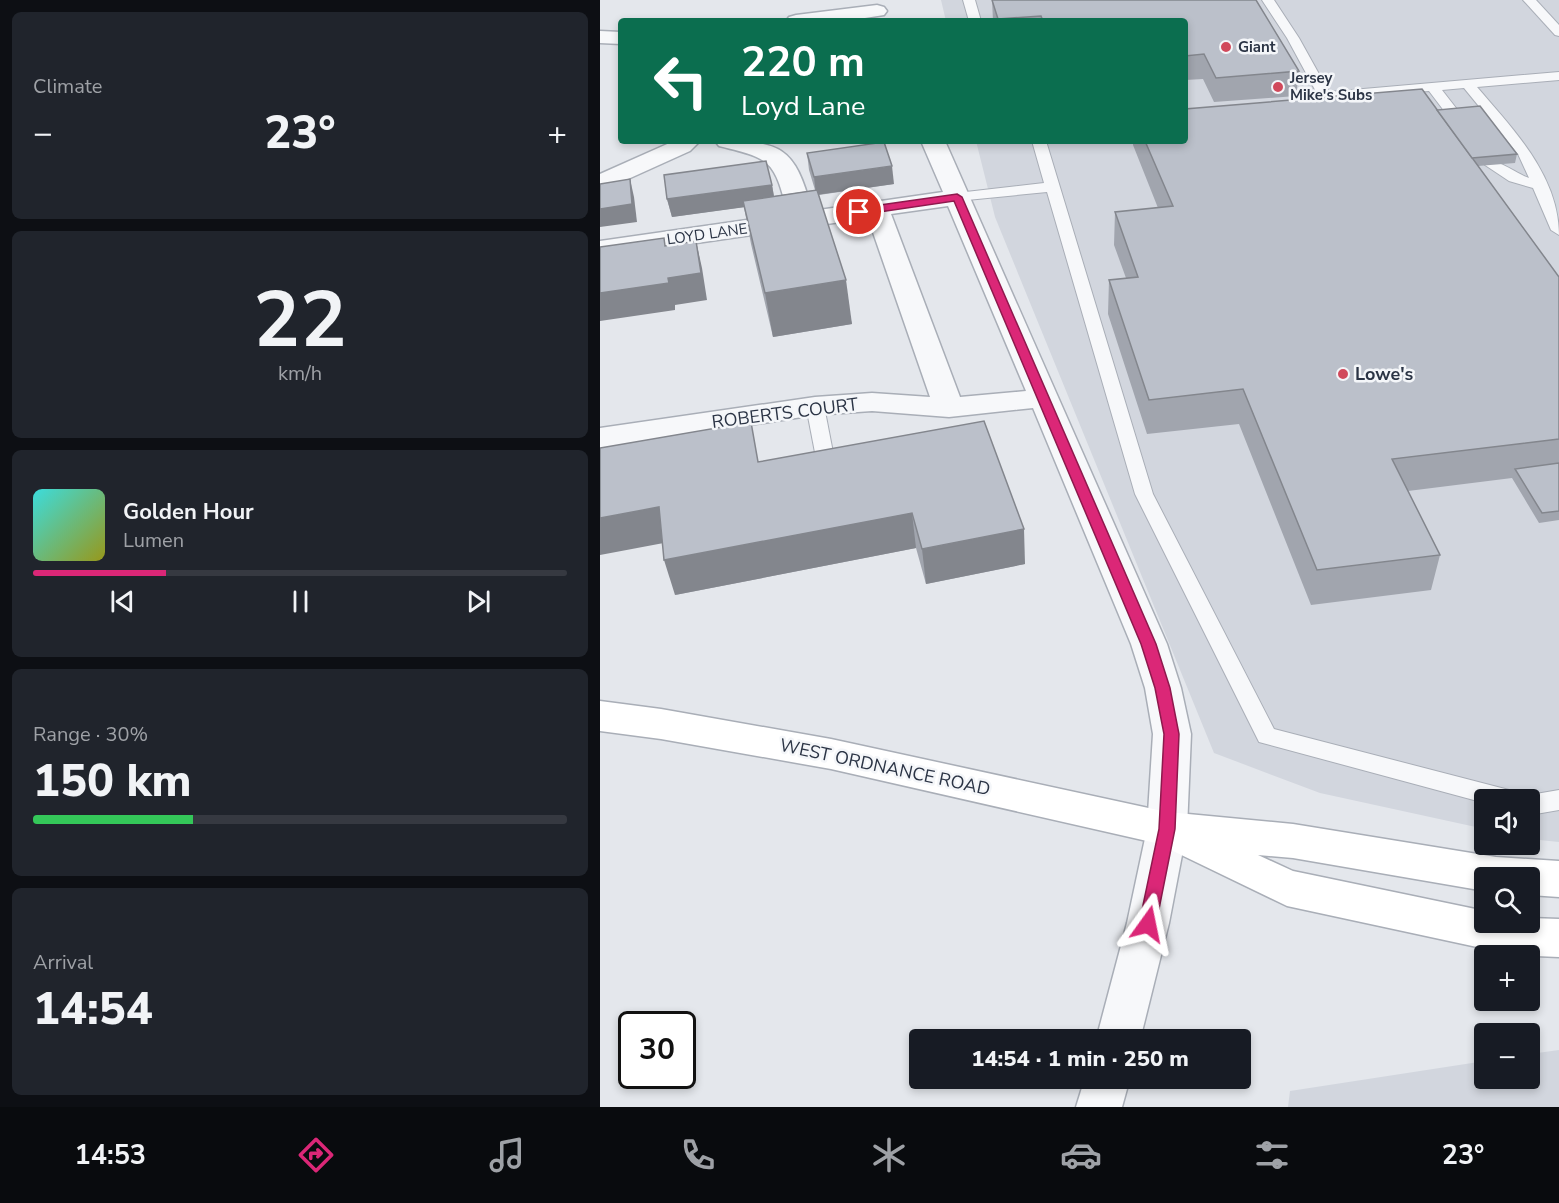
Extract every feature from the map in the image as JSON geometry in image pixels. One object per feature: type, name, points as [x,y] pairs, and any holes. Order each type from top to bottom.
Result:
[{"type":"main road","name":"WEST ORDNANCE ROAD","points":[[600,716],[661,724],[831,754],[1167,829],[1293,841],[1496,875],[1559,879]]},
{"type":"main road","name":"WEST ORDNANCE ROAD","points":[[1167,829],[1287,888],[1514,936],[1559,938]]},
{"type":"street","points":[[820,18],[877,11]]},
{"type":"street","points":[[600,37],[618,38]]},
{"type":"street","points":[[608,179],[684,144]]},
{"type":"street","points":[[738,144],[775,156],[782,163],[802,220]]},
{"type":"street","points":[[934,144],[1149,644],[1163,688],[1172,734],[1167,829],[1148,924],[1121,1029]]},
{"type":"street","name":"LOYD LANE","points":[[600,249],[957,197]]},
{"type":"street","points":[[877,209],[949,408]]},
{"type":"street","name":"ROBERTS COURT","points":[[600,438],[815,406],[872,402],[949,408],[1042,398]]},
{"type":"lane","points":[[969,0],[974,18]]},
{"type":"lane","points":[[1268,0],[1293,38],[1325,96],[1559,76]]},
{"type":"lane","points":[[1529,0],[1559,32]]},
{"type":"lane","points":[[1468,84],[1525,153],[1559,230]]},
{"type":"lane","points":[[1433,87],[1456,117]]},
{"type":"lane","points":[[1040,144],[1144,494],[1267,736],[1474,791]]},
{"type":"lane","points":[[1492,165],[1514,178],[1539,184]]},
{"type":"lane","points":[[957,197],[1052,187]]},
{"type":"lane","points":[[815,406],[827,468]]},
{"type":"lane","points":[[1540,803],[1559,800]]},
{"type":"shaded area","points":[[941,0],[1559,0],[1559,842],[1540,840],[1540,789],[1474,789],[1474,827],[1320,793],[1214,753],[995,217],[977,144],[1188,144],[1188,18],[945,18]]},
{"type":"shaded area","points":[[1559,1050],[1559,1107],[1288,1107],[1290,1091],[1474,1063],[1474,1089],[1540,1089],[1540,1053]]},
{"type":"building","name":"Giant","points":[[992,0],[1256,0],[1299,71],[1216,78],[1204,54],[1188,56],[1188,18],[1042,18],[1041,16],[998,18]]},
{"type":"building","name":"Lowe's","points":[[1422,89],[1559,277],[1559,439],[1392,459],[1440,555],[1317,570],[1243,389],[1149,400],[1109,280],[1138,277],[1115,212],[1173,206],[1146,144],[1188,144],[1188,109]]},
{"type":"building","points":[[1480,106],[1517,154],[1472,158],[1437,110]]},
{"type":"building","points":[[885,144],[892,166],[814,177],[807,153]]},
{"type":"building","points":[[766,161],[772,185],[667,199],[664,175]]},
{"type":"building","points":[[630,179],[632,204],[600,209],[600,184]]},
{"type":"building","points":[[817,190],[846,280],[765,293],[743,201]]},
{"type":"building","points":[[664,238],[665,246],[696,241],[701,273],[668,278],[669,283],[600,293],[600,247]]},
{"type":"building","points":[[984,421],[1024,529],[922,549],[912,513],[664,560],[659,507],[600,518],[600,448],[751,422],[758,462]]},
{"type":"building","points":[[1559,463],[1559,511],[1542,513],[1515,469]]},
{"type":"place","name":"Giant","points":[[1226,47]]},
{"type":"place","name":"Jersey Mike's Subs","points":[[1278,87]]},
{"type":"place","name":"Lowe's","points":[[1343,374]]},
{"type":"route","points":[[859,212],[957,197],[1149,644],[1163,688],[1172,734],[1167,829],[1148,924]]}]
